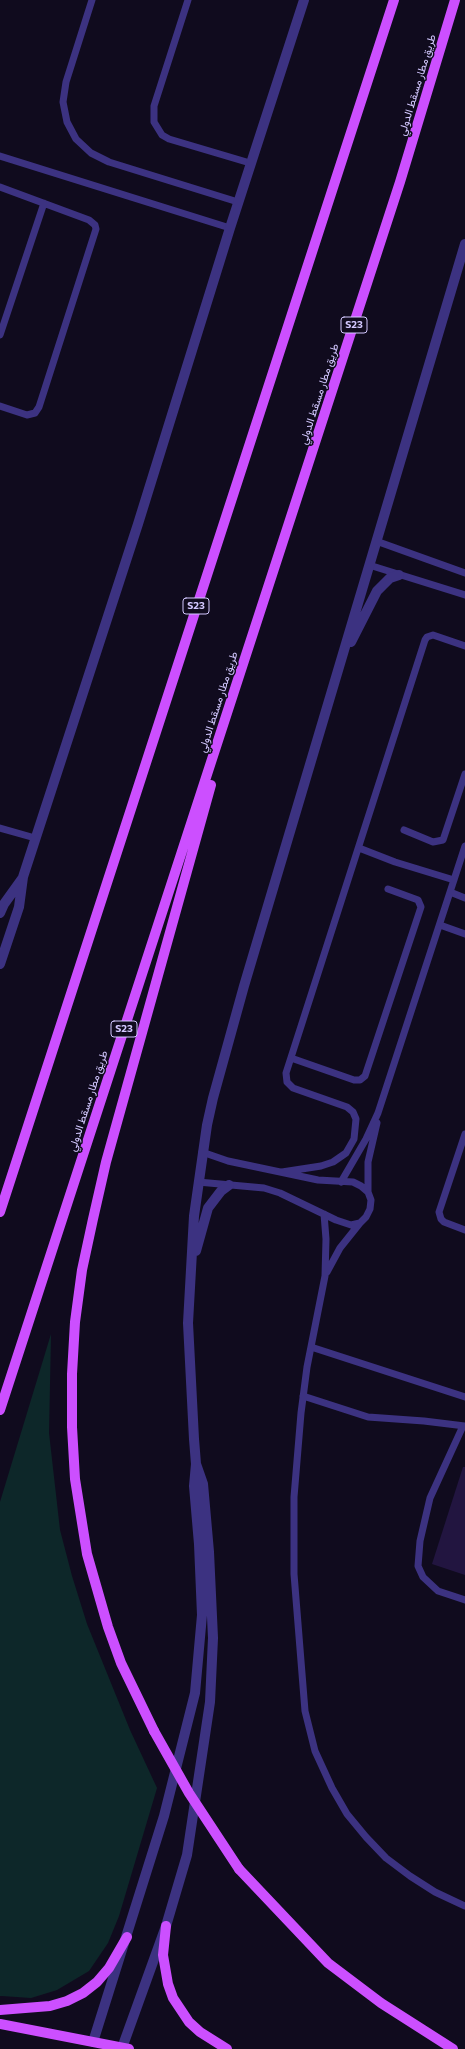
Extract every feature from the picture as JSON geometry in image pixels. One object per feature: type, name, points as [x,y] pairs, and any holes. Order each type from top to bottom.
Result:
[{"type":"main road","name":"S23","points":[[0,1212],[394,0]]},
{"type":"main road","name":"طريق مطار مسقط الدولي","points":[[0,1410],[400,182],[455,0]]},
{"type":"main road","points":[[248,649],[106,1162],[82,1270],[75,1322],[72,1374],[72,1427],[75,1479],[87,1554],[101,1606],[118,1656],[154,1731],[189,1793],[239,1869],[328,1963],[381,2004],[453,2049]]},
{"type":"main road","points":[[166,1926],[163,1955],[166,1977],[173,1998],[189,2022],[200,2032],[227,2049]]},
{"type":"main road","points":[[0,2010],[50,2006],[67,2001],[83,1992],[97,1982],[109,1968],[127,1937]]},
{"type":"main road","points":[[0,2024],[92,2046],[124,2049]]},
{"type":"street","points":[[0,964],[18,907],[23,877],[35,838],[138,524],[250,163],[304,0]]},
{"type":"street","points":[[92,2046],[164,1816],[195,1693],[202,1615],[200,1552],[194,1486],[196,1464],[188,1361],[189,1284],[198,1182],[202,1152],[213,1098],[232,1028],[340,661],[465,244]]},
{"type":"street","points":[[340,661],[377,591],[390,578],[399,575]]},
{"type":"street","points":[[0,913],[4,904],[23,877]]},
{"type":"street","points":[[189,1284],[208,1208],[221,1191],[229,1185]]},
{"type":"street","points":[[124,2049],[166,1926],[190,1843],[210,1702],[213,1644],[212,1605],[203,1484],[196,1464]]},
{"type":"lane","points":[[92,0],[66,82],[63,102],[67,122],[76,139],[91,153],[109,162],[238,202]]},
{"type":"lane","points":[[188,0],[154,106],[154,122],[162,135],[169,139],[250,163]]},
{"type":"lane","points":[[0,156],[230,228]]},
{"type":"lane","points":[[0,187],[92,222],[96,229],[96,233],[40,407],[35,413],[27,414],[0,406]]},
{"type":"lane","points":[[0,335],[44,203]]},
{"type":"lane","points":[[376,541],[465,573]]},
{"type":"lane","points":[[369,565],[465,595]]},
{"type":"lane","points":[[444,566],[465,568]]},
{"type":"lane","points":[[282,1172],[321,1166],[333,1162],[346,1153],[354,1139],[356,1119],[350,1109],[296,1091],[289,1085],[286,1073],[427,638],[433,635],[465,646]]},
{"type":"lane","points":[[404,830],[433,842],[443,840],[465,774]]},
{"type":"lane","points":[[0,828],[35,838]]},
{"type":"lane","points":[[342,1182],[366,1139],[378,1113],[465,846]]},
{"type":"lane","points":[[358,848],[395,862],[454,880]]},
{"type":"lane","points":[[291,1058],[354,1080],[360,1080],[366,1076],[421,907],[418,900],[388,889]]},
{"type":"lane","points":[[450,892],[465,898]]},
{"type":"lane","points":[[440,924],[465,934]]},
{"type":"lane","points":[[325,1276],[340,1248],[360,1222],[366,1217],[370,1209],[371,1200],[368,1192],[368,1162],[378,1113]]},
{"type":"lane","points":[[465,1134],[439,1212],[441,1219],[444,1222],[465,1230]]},
{"type":"lane","points":[[202,1152],[228,1161],[329,1182],[353,1182],[368,1192]]},
{"type":"lane","points":[[198,1182],[246,1186],[280,1193],[351,1225],[360,1222]]},
{"type":"lane","points":[[324,1214],[326,1238],[325,1276],[303,1396],[294,1497],[294,1574],[302,1690],[309,1731],[315,1751],[332,1788],[347,1814],[366,1837],[386,1858],[410,1876],[435,1892],[465,1906]]},
{"type":"lane","points":[[311,1347],[465,1397]]},
{"type":"lane","points":[[303,1396],[368,1417],[464,1426],[430,1498],[420,1541],[418,1566],[423,1577],[438,1591],[465,1600]]},
{"type":"green space","points":[[51,1334],[49,1433],[60,1530],[87,1624],[130,1730],[157,1788],[119,1916],[108,1943],[89,1971],[57,1990],[31,1998],[0,1996],[0,1502]]},
{"type":"building","points":[[463,1467],[465,1467],[465,1575],[432,1564]]}]
